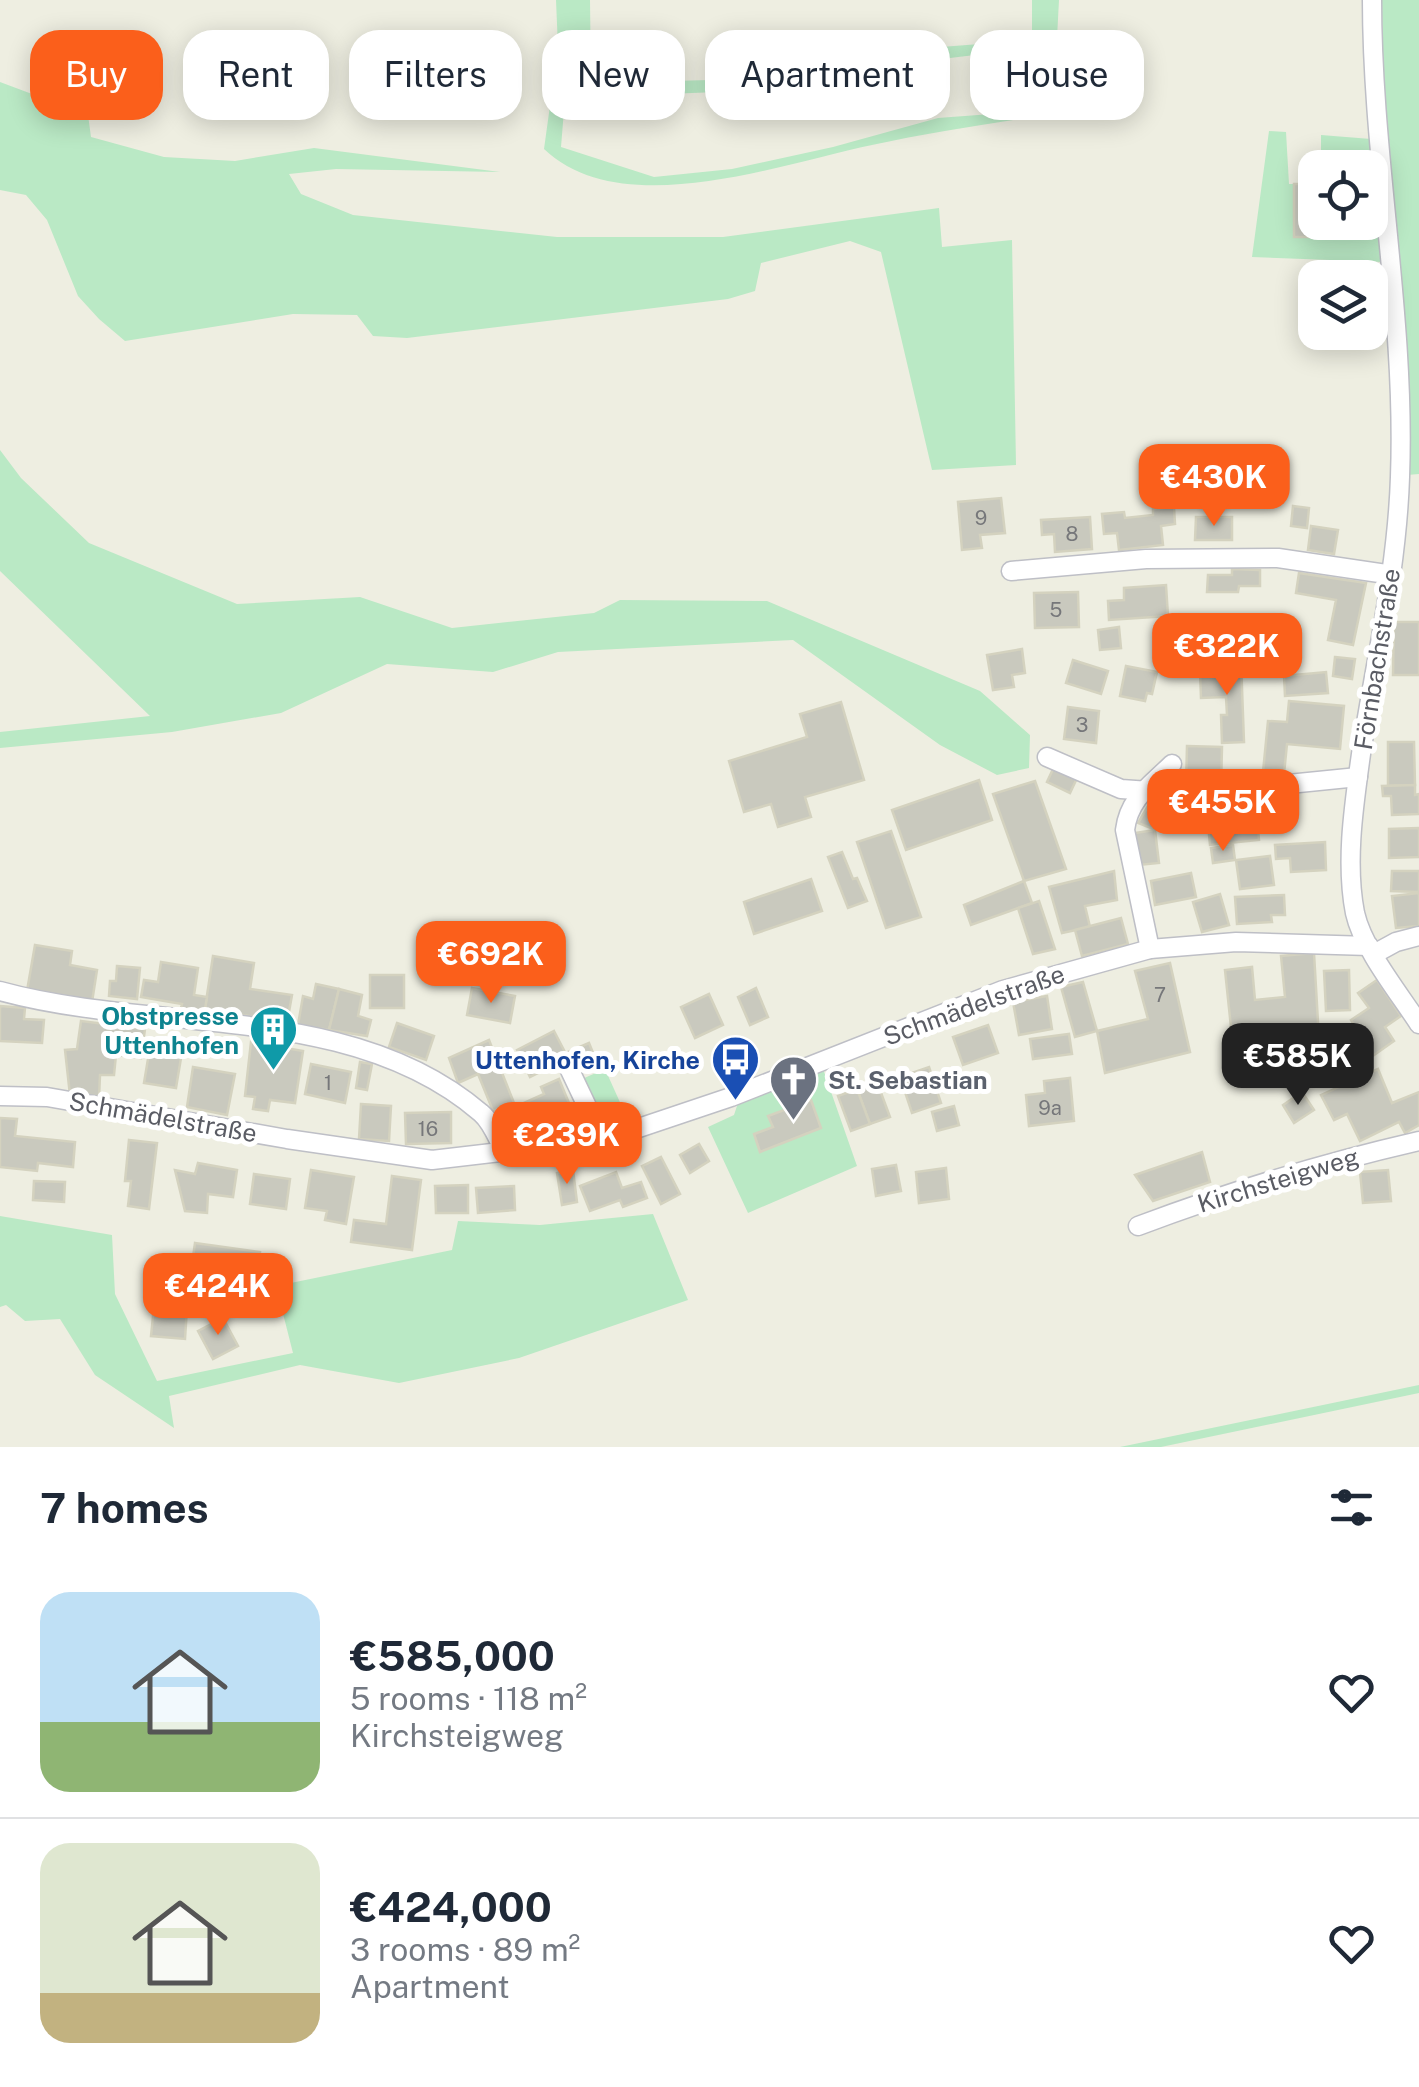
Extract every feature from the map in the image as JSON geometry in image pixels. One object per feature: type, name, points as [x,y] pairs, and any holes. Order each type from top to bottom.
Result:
[{"type":"street","name":"Förnbachstraße","points":[[1372,0],[1376,130],[1388,229],[1400,475],[1393,575],[1354,809],[1352,884],[1356,913],[1372,950],[1419,1024]]},
{"type":"street","points":[[1011,571],[1146,559],[1278,558],[1393,575]]},
{"type":"street","points":[[1047,758],[1122,789],[1142,791],[1209,792],[1358,776]]},
{"type":"street","points":[[1150,949],[1125,830],[1130,807],[1172,764]]},
{"type":"street","points":[[1372,950],[1419,936]]},
{"type":"street","name":"Schmädelstraße","points":[[0,1096],[46,1097],[287,1140],[432,1160],[602,1140],[731,1096],[1003,990],[1150,949],[1236,942],[1372,950]]},
{"type":"street","points":[[0,992],[150,1016],[303,1033],[412,1067],[484,1115],[505,1152]]},
{"type":"street","points":[[566,1062],[602,1140]]},
{"type":"street","name":"Kirchsteigweg","points":[[1138,1226],[1228,1192],[1334,1160],[1419,1141]]},
{"type":"green space","points":[[556,0],[590,0],[590,30],[557,30]]},
{"type":"green space","points":[[1032,0],[1059,0],[1057,30],[1032,30]]},
{"type":"green space","points":[[1382,0],[1419,0],[1419,474],[1407,475],[1388,150],[1383,104]]},
{"type":"green space","points":[[970,45],[970,56],[950,58],[950,46]]},
{"type":"green space","points":[[705,80],[705,92],[685,93],[685,81]]},
{"type":"green space","points":[[0,82],[30,93],[30,120],[89,120],[91,137],[164,157],[235,161],[314,148],[500,172],[336,169],[289,174],[301,194],[353,215],[557,237],[723,237],[939,208],[942,247],[1012,240],[1016,465],[932,470],[881,252],[850,241],[761,263],[755,291],[728,299],[407,338],[373,336],[357,315],[293,314],[125,341],[78,296],[47,220],[26,195],[0,190]]},
{"type":"green space","points":[[970,116],[970,120],[1016,120],[872,145],[749,174],[658,185],[615,182],[576,171],[544,149],[548,120],[563,120],[561,147],[654,177],[732,169],[931,120]]},
{"type":"green space","points":[[1269,131],[1286,132],[1289,184],[1294,184],[1295,237],[1381,240],[1383,260],[1331,260],[1252,257]]},
{"type":"green space","points":[[1321,135],[1371,139],[1372,150],[1321,150]]},
{"type":"green space","points":[[0,450],[21,478],[89,543],[237,604],[360,597],[452,628],[594,613],[620,600],[767,601],[980,691],[1030,735],[1029,768],[997,775],[940,745],[793,640],[558,652],[493,672],[387,664],[281,713],[172,732],[0,748],[0,732],[150,716],[0,571]]},
{"type":"green space","points":[[822,1066],[857,1166],[748,1213],[708,1127],[734,1115],[740,1097]]},
{"type":"green space","points":[[605,1069],[623,1109],[599,1119],[582,1079]]},
{"type":"green space","points":[[653,1214],[688,1300],[519,1358],[399,1383],[300,1365],[169,1396],[174,1428],[95,1375],[60,1319],[25,1321],[6,1305],[0,1307],[0,1216],[112,1235],[115,1294],[157,1381],[293,1353],[276,1286],[452,1250],[458,1221],[540,1225]]},
{"type":"green space","points":[[1419,1385],[1419,1393],[1161,1447],[1120,1447]]},
{"type":"building","points":[[1294,184],[1298,184],[1298,237],[1294,237]]},
{"type":"building","points":[[1001,498],[1005,533],[980,535],[982,548],[962,550],[958,502]]},
{"type":"building","points":[[1293,506],[1309,508],[1307,528],[1291,526]]},
{"type":"building","points":[[1174,507],[1175,524],[1161,526],[1163,545],[1119,550],[1117,533],[1104,534],[1102,514],[1124,512],[1125,518],[1153,515],[1153,509]]},
{"type":"building","points":[[1090,517],[1092,549],[1055,552],[1054,534],[1042,535],[1041,520]]},
{"type":"building","points":[[1196,517],[1232,517],[1232,540],[1195,540]]},
{"type":"building","points":[[1311,526],[1338,530],[1334,554],[1308,550]]},
{"type":"building","points":[[1232,569],[1260,570],[1260,586],[1239,586],[1238,592],[1207,592],[1208,575],[1232,575]]},
{"type":"building","points":[[1299,573],[1366,583],[1353,645],[1328,640],[1336,600],[1296,593]]},
{"type":"building","points":[[1166,585],[1168,616],[1109,620],[1108,601],[1124,600],[1124,588]]},
{"type":"building","points":[[1078,592],[1079,627],[1035,628],[1034,593]]},
{"type":"building","points":[[1394,622],[1419,622],[1419,675],[1393,675]]},
{"type":"building","points":[[1119,627],[1121,648],[1100,650],[1098,630]]},
{"type":"building","points":[[1247,629],[1298,630],[1298,658],[1247,658]]},
{"type":"building","points":[[1186,641],[1187,669],[1168,670],[1166,642]]},
{"type":"building","points":[[1186,641],[1213,642],[1202,669],[1187,669]]},
{"type":"building","points":[[1022,649],[1025,673],[1012,675],[1014,687],[993,690],[987,655]]},
{"type":"building","points":[[1335,657],[1355,659],[1352,679],[1333,676]]},
{"type":"building","points":[[1073,660],[1108,671],[1101,694],[1066,683]]},
{"type":"building","points":[[1241,661],[1244,742],[1222,743],[1221,715],[1227,715],[1226,697],[1201,698],[1200,672],[1218,672],[1217,662]]},
{"type":"building","points":[[1126,666],[1157,672],[1152,694],[1147,693],[1145,701],[1120,696]]},
{"type":"building","points":[[1326,672],[1328,693],[1285,696],[1284,676]]},
{"type":"building","points":[[1289,701],[1344,706],[1340,749],[1287,744],[1284,774],[1263,772],[1268,721],[1287,722]]},
{"type":"building","points":[[841,702],[864,780],[805,797],[811,817],[778,827],[771,804],[744,812],[729,761],[807,737],[800,714]]},
{"type":"building","points":[[1068,707],[1099,711],[1096,743],[1064,739]]},
{"type":"building","points":[[1388,742],[1414,742],[1415,785],[1388,786]]},
{"type":"building","points":[[1187,746],[1222,747],[1221,788],[1186,787]]},
{"type":"building","points":[[1054,767],[1077,778],[1070,793],[1047,782]]},
{"type":"building","points":[[979,780],[992,820],[906,850],[892,810]]},
{"type":"building","points":[[1035,781],[1066,869],[1024,881],[993,794]]},
{"type":"building","points":[[1415,785],[1419,814],[1392,815],[1391,796],[1383,796],[1382,786]]},
{"type":"building","points":[[1151,801],[1164,813],[1153,829],[1138,823]]},
{"type":"building","points":[[1257,819],[1259,840],[1210,845],[1208,824]]},
{"type":"building","points":[[1419,828],[1419,857],[1389,858],[1389,829]]},
{"type":"building","points":[[1155,830],[1159,863],[1139,865],[1135,833]]},
{"type":"building","points":[[891,831],[921,917],[886,928],[857,842]]},
{"type":"building","points":[[1325,842],[1326,870],[1291,872],[1290,858],[1276,859],[1275,845]]},
{"type":"building","points":[[1233,845],[1235,860],[1213,863],[1211,848]]},
{"type":"building","points":[[842,852],[867,901],[848,908],[828,857]]},
{"type":"building","points":[[1270,856],[1274,885],[1240,889],[1236,860]]},
{"type":"building","points":[[1114,871],[1117,900],[1085,906],[1090,927],[1062,933],[1049,887]]},
{"type":"building","points":[[1392,871],[1419,871],[1419,892],[1391,891]]},
{"type":"building","points":[[1191,873],[1196,897],[1155,905],[1151,881]]},
{"type":"building","points":[[811,879],[822,911],[754,934],[744,902]]},
{"type":"building","points":[[1024,881],[1032,903],[971,925],[964,905]]},
{"type":"building","points":[[1419,893],[1419,926],[1396,928],[1392,896]]},
{"type":"building","points":[[1220,894],[1229,925],[1202,932],[1193,902]]},
{"type":"building","points":[[1284,895],[1285,915],[1271,915],[1272,922],[1237,924],[1235,897]]},
{"type":"building","points":[[1039,901],[1055,949],[1033,954],[1018,908]]},
{"type":"building","points":[[1121,918],[1128,944],[1082,956],[1075,930]]},
{"type":"building","points":[[35,945],[72,951],[70,965],[97,970],[92,1002],[27,991]]},
{"type":"building","points":[[1314,953],[1321,1074],[1286,1077],[1283,1044],[1266,1046],[1268,1072],[1236,1075],[1225,970],[1252,967],[1255,1000],[1285,997],[1281,956]]},
{"type":"building","points":[[213,956],[254,963],[250,989],[292,995],[287,1023],[243,1015],[242,1021],[204,1015]]},
{"type":"building","points":[[161,962],[198,968],[194,995],[207,997],[204,1015],[180,1012],[182,1004],[141,997],[144,980],[158,982]]},
{"type":"building","points":[[1170,963],[1190,1052],[1105,1073],[1097,1031],[1148,1019],[1135,971]]},
{"type":"building","points":[[117,966],[140,968],[137,999],[109,996]]},
{"type":"building","points":[[1349,970],[1350,1010],[1326,1011],[1324,971]]},
{"type":"building","points":[[370,975],[404,975],[404,1008],[370,1008]]},
{"type":"building","points":[[1377,980],[1401,1016],[1385,1027],[1394,1041],[1367,1060],[1362,1053],[1338,1070],[1330,1059],[1362,1037],[1351,1020],[1369,1008],[1358,993]]},
{"type":"building","points":[[1083,982],[1097,1031],[1075,1037],[1061,987]]},
{"type":"building","points":[[316,984],[339,989],[329,1030],[298,1025],[303,996],[313,999]]},
{"type":"building","points":[[472,988],[515,996],[510,1023],[467,1015]]},
{"type":"building","points":[[756,988],[768,1017],[750,1025],[738,997]]},
{"type":"building","points":[[339,989],[362,995],[358,1016],[371,1020],[367,1036],[329,1030]]},
{"type":"building","points":[[709,994],[723,1025],[695,1038],[681,1007]]},
{"type":"building","points":[[1047,996],[1052,1029],[1019,1035],[1013,1002]]},
{"type":"building","points":[[0,1006],[25,1008],[24,1019],[44,1020],[42,1043],[0,1041]]},
{"type":"building","points":[[81,1021],[145,1029],[141,1058],[116,1055],[114,1075],[100,1075],[99,1098],[70,1095],[65,1050],[77,1049]]},
{"type":"building","points":[[397,1023],[434,1036],[426,1060],[389,1047]]},
{"type":"building","points":[[988,1025],[998,1053],[963,1065],[953,1037]]},
{"type":"building","points":[[554,1031],[568,1058],[530,1077],[517,1050]]},
{"type":"building","points":[[1069,1034],[1072,1054],[1033,1059],[1030,1039]]},
{"type":"building","points":[[489,1040],[514,1103],[493,1111],[478,1074],[458,1083],[449,1058]]},
{"type":"building","points":[[151,1041],[183,1046],[176,1088],[144,1083]]},
{"type":"building","name":"Obstpresse Uttenhofen","points":[[251,1042],[303,1051],[295,1103],[270,1100],[268,1111],[253,1109],[255,1097],[245,1096]]},
{"type":"building","points":[[589,1043],[598,1065],[578,1074],[568,1052]]},
{"type":"building","points":[[360,1062],[372,1064],[367,1090],[356,1088]]},
{"type":"building","points":[[311,1064],[351,1072],[345,1103],[305,1094]]},
{"type":"building","points":[[193,1067],[235,1074],[227,1115],[187,1107]]},
{"type":"building","points":[[929,1067],[941,1103],[912,1113],[900,1077]]},
{"type":"building","points":[[1378,1069],[1392,1103],[1419,1092],[1419,1125],[1405,1133],[1399,1122],[1360,1141],[1347,1114],[1334,1120],[1321,1095]]},
{"type":"building","points":[[1070,1078],[1074,1121],[1029,1126],[1026,1095],[1045,1093],[1044,1081]]},
{"type":"building","points":[[559,1079],[576,1120],[538,1136],[524,1103],[544,1094],[541,1087]]},
{"type":"building","points":[[877,1082],[890,1117],[870,1124],[857,1089]]},
{"type":"building","points":[[857,1089],[870,1124],[851,1131],[838,1096]]},
{"type":"building","points":[[1302,1092],[1314,1110],[1294,1123],[1283,1105]]},
{"type":"building","points":[[811,1100],[821,1128],[760,1152],[754,1134],[773,1127],[768,1116]]},
{"type":"building","points":[[361,1104],[391,1106],[389,1141],[359,1139]]},
{"type":"building","points":[[954,1106],[959,1125],[937,1131],[932,1112]]},
{"type":"building","points":[[451,1112],[451,1143],[406,1144],[405,1113]]},
{"type":"building","points":[[0,1118],[17,1119],[15,1136],[75,1142],[73,1167],[38,1163],[37,1171],[0,1167]]},
{"type":"building","points":[[129,1140],[157,1143],[149,1209],[128,1206],[131,1181],[125,1181]]},
{"type":"building","points":[[699,1144],[709,1161],[690,1173],[680,1155]]},
{"type":"building","points":[[1202,1152],[1210,1182],[1153,1201],[1135,1175]]},
{"type":"building","points":[[661,1157],[680,1194],[661,1204],[642,1166]]},
{"type":"building","points":[[198,1163],[237,1170],[233,1197],[208,1194],[207,1213],[185,1211],[175,1170],[195,1174]]},
{"type":"building","points":[[896,1165],[901,1191],[876,1196],[872,1169]]},
{"type":"building","points":[[946,1168],[949,1199],[919,1203],[916,1172]]},
{"type":"building","points":[[311,1170],[354,1177],[346,1224],[325,1220],[327,1211],[305,1208]]},
{"type":"building","points":[[573,1170],[577,1202],[562,1205],[557,1173]]},
{"type":"building","points":[[1388,1170],[1391,1201],[1363,1203],[1360,1172]]},
{"type":"building","points":[[616,1172],[622,1188],[641,1182],[647,1198],[623,1207],[620,1200],[590,1211],[580,1186]]},
{"type":"building","points":[[254,1174],[290,1179],[286,1209],[250,1204]]},
{"type":"building","points":[[392,1176],[421,1180],[412,1250],[351,1242],[354,1220],[386,1224]]},
{"type":"building","points":[[34,1181],[65,1182],[64,1202],[33,1200]]},
{"type":"building","points":[[468,1185],[468,1213],[436,1213],[435,1186]]},
{"type":"building","points":[[514,1186],[515,1210],[478,1213],[476,1188]]},
{"type":"building","points":[[195,1243],[260,1252],[256,1283],[222,1278],[221,1290],[189,1285]]},
{"type":"building","points":[[154,1306],[187,1308],[185,1339],[151,1336]]},
{"type":"building","points":[[223,1318],[238,1346],[213,1359],[198,1331]]},
{"type":"place","name":"Obstpresse Uttenhofen","points":[[274,1072]]},
{"type":"place","name":"Uttenhofen, Kirche","points":[[735,1102]]},
{"type":"place","name":"St. Sebastian","points":[[793,1122]]}]
